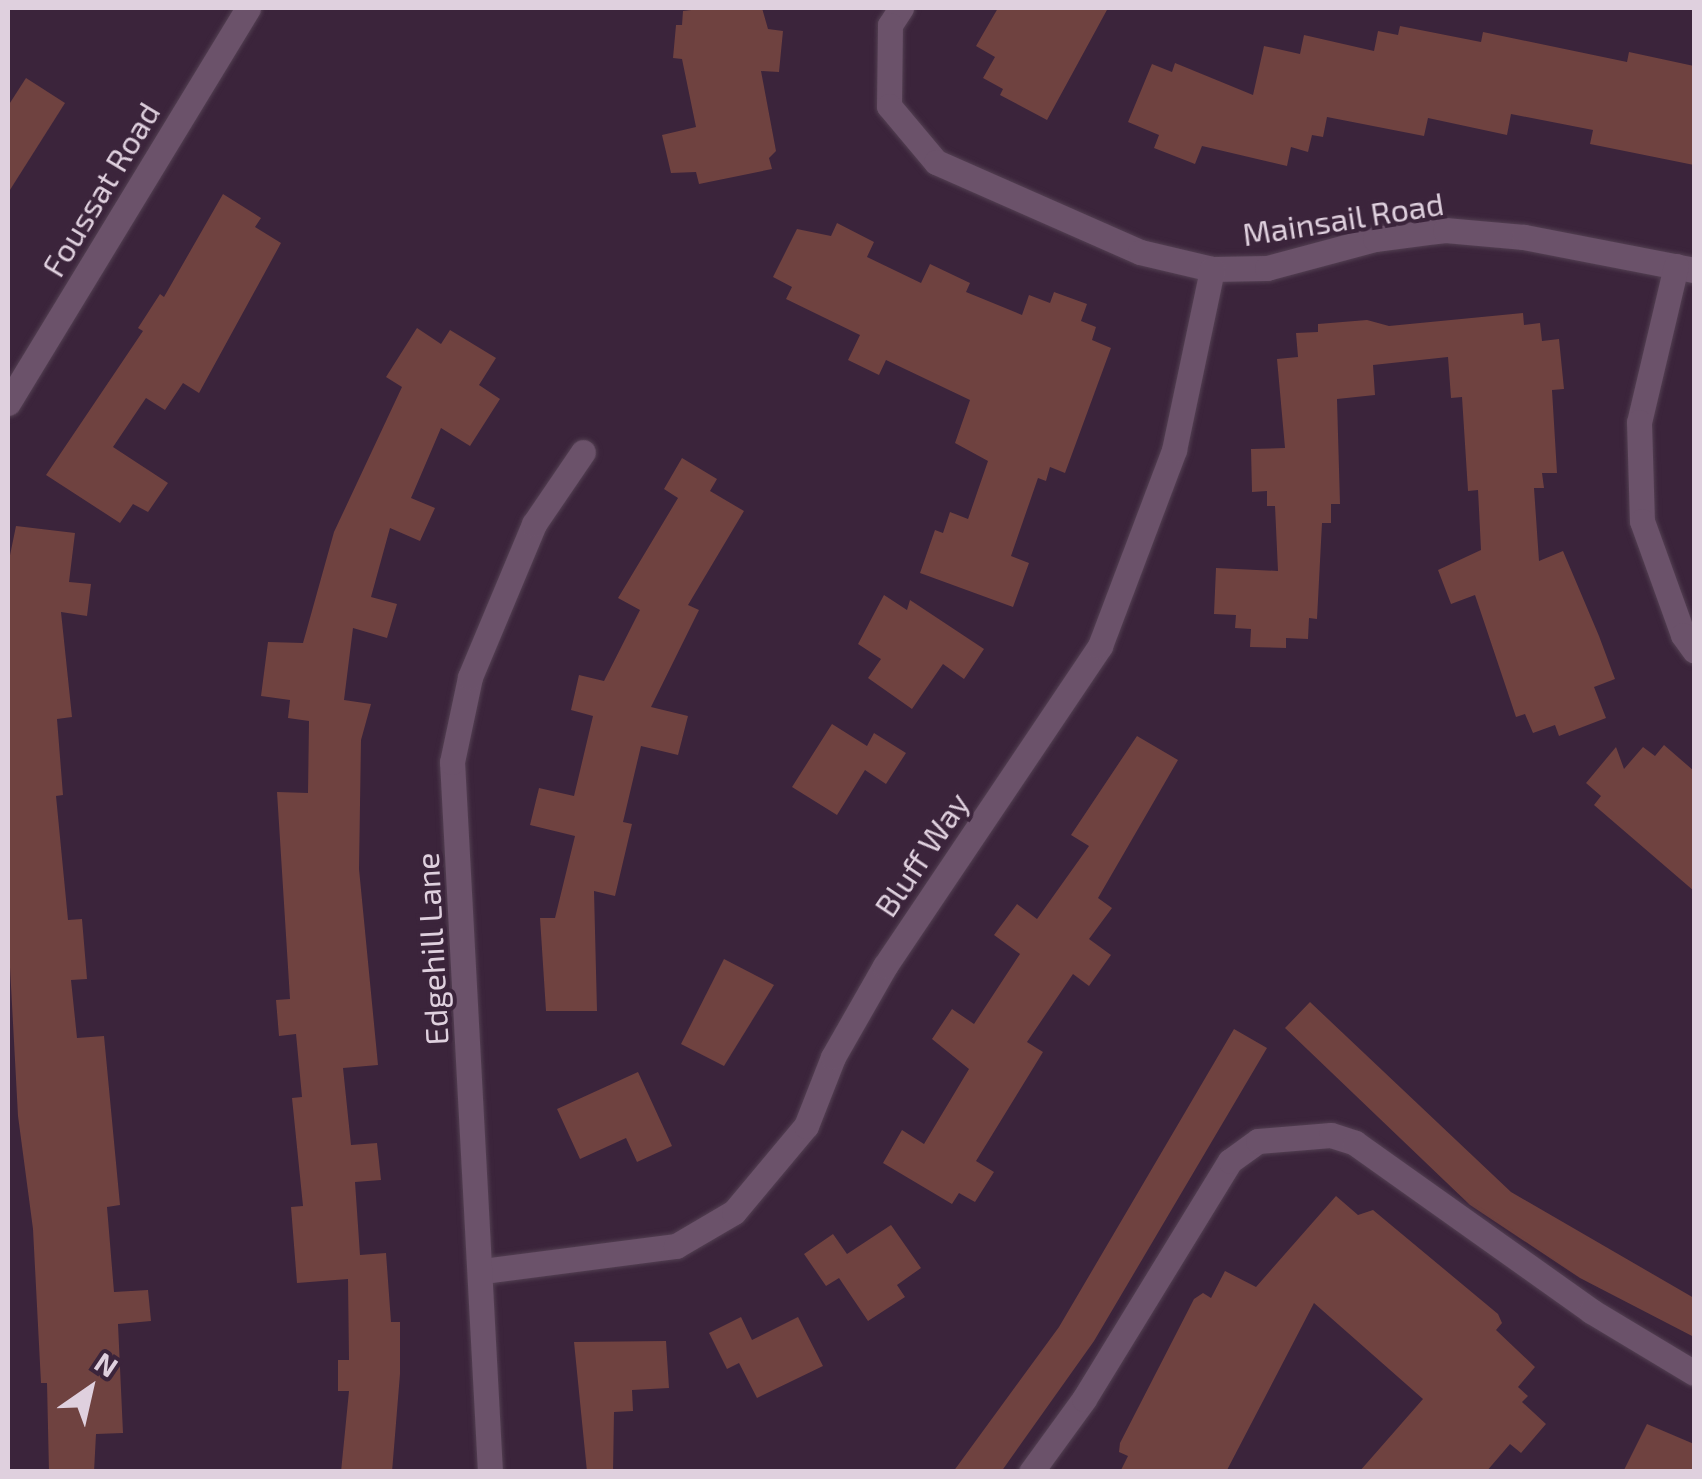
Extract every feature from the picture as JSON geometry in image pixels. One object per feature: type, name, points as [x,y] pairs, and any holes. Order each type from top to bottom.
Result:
[{"type":"street","name":"Foussat Road","points":[[8,403],[248,8]]},
{"type":"street","name":"Mainsail Road","points":[[901,8],[890,25],[886,82],[889,106],[936,162],[1140,252],[1212,269],[1267,268],[1375,239],[1445,230],[1524,236],[1685,268]]},
{"type":"street","points":[[1685,268],[1639,422],[1642,520],[1682,635],[1694,650]]},
{"type":"street","name":"Bluff Way","points":[[483,1271],[676,1246],[734,1212],[806,1126],[833,1056],[885,966],[1100,646],[1174,450],[1212,269]]},
{"type":"street","name":"Edgehill Lane","points":[[490,1472],[483,1271],[452,762],[470,677],[527,541],[582,452]]},
{"type":"street","points":[[1031,1472],[1084,1399],[1230,1161],[1258,1142],[1330,1135],[1355,1142],[1591,1311],[1694,1373]]},
{"type":"building","points":[[762,8],[768,29],[783,31],[779,72],[761,71],[776,151],[769,158],[772,169],[699,184],[696,172],[671,173],[662,135],[696,127],[682,59],[673,58],[676,25],[682,25],[683,11]]},
{"type":"building","points":[[998,8],[1108,8],[1047,120],[1000,95],[1003,89],[983,78],[995,57],[976,46]]},
{"type":"building","points":[[1400,26],[1481,42],[1483,32],[1627,62],[1629,52],[1694,66],[1694,165],[1590,144],[1593,130],[1511,114],[1507,135],[1428,118],[1424,136],[1327,117],[1323,137],[1312,135],[1308,152],[1291,147],[1287,166],[1202,146],[1195,164],[1154,148],[1159,135],[1128,122],[1152,64],[1172,72],[1175,63],[1253,95],[1264,46],[1300,54],[1304,35],[1374,51],[1378,31],[1398,35]]},
{"type":"building","points":[[26,78],[65,103],[8,193],[8,106]]},
{"type":"building","points":[[223,194],[261,218],[255,227],[281,243],[199,393],[183,383],[165,410],[146,398],[113,447],[168,483],[148,512],[133,504],[120,523],[46,475],[143,331],[138,328],[160,294],[164,297]]},
{"type":"building","points":[[837,223],[874,242],[867,257],[921,283],[930,264],[970,283],[966,292],[1022,315],[1029,295],[1050,303],[1054,292],[1087,304],[1081,321],[1096,327],[1092,340],[1111,348],[1065,473],[1050,467],[1046,481],[1038,478],[1011,556],[1029,563],[1013,607],[920,573],[935,530],[943,533],[950,512],[968,519],[988,461],[955,443],[970,400],[886,360],[879,375],[848,360],[860,335],[786,299],[792,287],[773,277],[797,229],[831,236]]},
{"type":"building","points":[[1523,313],[1524,325],[1540,323],[1542,341],[1559,339],[1564,389],[1552,390],[1557,473],[1542,473],[1544,488],[1534,488],[1539,561],[1563,551],[1615,679],[1594,687],[1606,718],[1559,736],[1555,725],[1533,733],[1525,714],[1516,717],[1475,595],[1451,604],[1438,570],[1481,550],[1478,490],[1468,491],[1462,397],[1451,398],[1448,357],[1373,365],[1375,395],[1337,399],[1340,504],[1331,504],[1331,523],[1322,523],[1317,619],[1309,618],[1308,639],[1286,638],[1286,648],[1250,647],[1251,629],[1235,628],[1236,615],[1214,614],[1216,568],[1278,571],[1275,506],[1267,506],[1267,491],[1252,492],[1251,449],[1285,448],[1277,359],[1298,357],[1296,333],[1318,332],[1318,324],[1367,320],[1389,326]]},
{"type":"building","points":[[417,328],[441,344],[450,330],[496,358],[479,385],[500,399],[470,446],[441,428],[411,498],[435,508],[420,541],[390,528],[371,597],[397,604],[387,638],[353,628],[344,700],[371,704],[361,740],[359,869],[378,1065],[343,1068],[351,1145],[377,1143],[381,1180],[355,1182],[360,1255],[386,1253],[391,1322],[400,1322],[400,1374],[392,1472],[341,1472],[349,1391],[338,1391],[338,1360],[349,1360],[348,1279],[297,1283],[291,1207],[303,1206],[292,1098],[302,1097],[296,1034],[279,1036],[276,1000],[290,999],[277,792],[308,793],[309,721],[288,718],[290,700],[261,696],[268,642],[303,643],[334,532],[402,387],[386,377]]},
{"type":"building","points":[[682,458],[717,479],[710,491],[744,511],[688,605],[699,610],[651,707],[688,716],[678,755],[641,746],[623,822],[632,824],[615,896],[594,891],[597,1011],[546,1011],[540,918],[555,918],[575,836],[530,825],[539,788],[574,796],[593,716],[571,710],[579,675],[604,681],[640,610],[618,598],[678,498],[664,489]]},
{"type":"building","points":[[16,526],[75,533],[69,582],[91,584],[87,616],[61,612],[72,717],[57,719],[63,795],[56,796],[68,920],[82,919],[87,979],[71,980],[77,1038],[104,1036],[120,1205],[107,1207],[114,1292],[148,1290],[151,1321],[118,1324],[123,1433],[96,1434],[94,1472],[49,1472],[47,1383],[41,1383],[33,1229],[18,1116],[8,930],[8,565]]},
{"type":"building","points":[[884,595],[907,610],[910,600],[984,649],[964,679],[943,664],[912,709],[868,678],[881,659],[858,644]]},
{"type":"building","points":[[832,724],[867,746],[874,733],[906,753],[886,784],[865,770],[837,815],[792,787]]},
{"type":"building","points":[[1137,736],[1178,760],[1098,898],[1112,908],[1089,939],[1111,955],[1089,986],[1073,974],[1027,1042],[1043,1052],[976,1161],[994,1172],[975,1202],[959,1193],[952,1204],[883,1163],[902,1130],[924,1144],[969,1069],[932,1039],[952,1009],[974,1024],[1020,954],[994,935],[1017,904],[1037,919],[1089,846],[1071,835]]},
{"type":"building","points":[[1664,745],[1694,771],[1694,891],[1594,805],[1601,796],[1586,783],[1616,747],[1624,769],[1643,747],[1655,756]]},
{"type":"building","points":[[724,959],[774,985],[724,1066],[681,1044]]},
{"type":"building","points":[[1310,1002],[1511,1192],[1694,1298],[1694,1337],[1580,1278],[1470,1205],[1285,1028]]},
{"type":"building","points":[[1234,1029],[1267,1048],[1094,1341],[1001,1472],[953,1472],[1059,1327]]},
{"type":"building","points":[[638,1072],[672,1146],[637,1162],[626,1138],[580,1159],[557,1109]]},
{"type":"building","points":[[1336,1196],[1358,1215],[1373,1210],[1498,1314],[1502,1323],[1496,1330],[1535,1367],[1518,1387],[1528,1396],[1522,1402],[1546,1424],[1521,1453],[1510,1444],[1486,1472],[1359,1472],[1423,1399],[1314,1303],[1226,1472],[1120,1472],[1128,1456],[1119,1452],[1120,1443],[1194,1299],[1203,1293],[1211,1298],[1225,1271],[1256,1287]]},
{"type":"building","points":[[891,1225],[921,1268],[897,1285],[905,1297],[868,1321],[839,1278],[826,1286],[804,1254],[833,1234],[847,1254]]},
{"type":"building","points":[[741,1317],[752,1340],[798,1317],[823,1366],[757,1398],[739,1363],[727,1369],[709,1333]]},
{"type":"building","points":[[666,1341],[669,1388],[632,1390],[633,1411],[614,1412],[613,1472],[587,1472],[574,1342]]},
{"type":"building","points":[[1647,1424],[1694,1444],[1694,1472],[1623,1472]]}]
